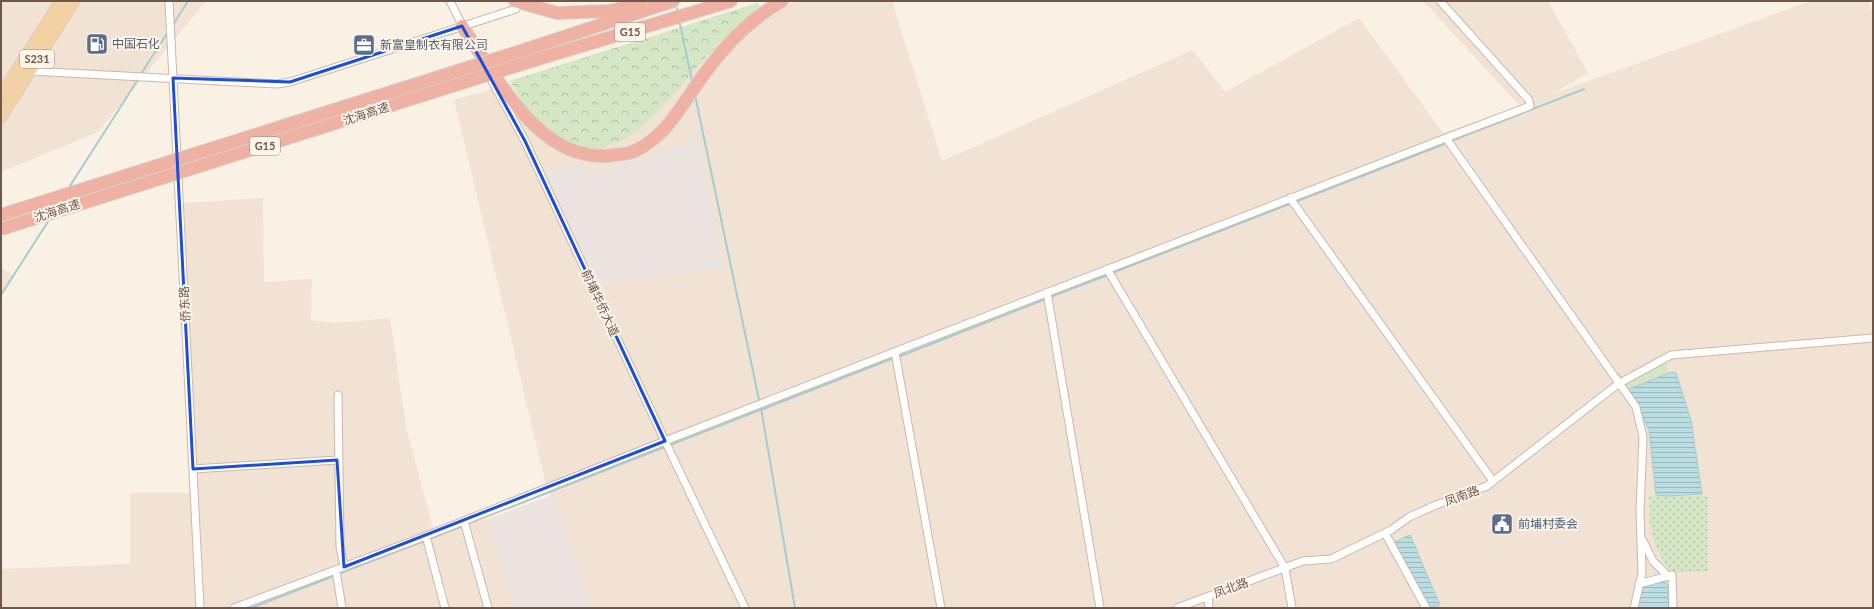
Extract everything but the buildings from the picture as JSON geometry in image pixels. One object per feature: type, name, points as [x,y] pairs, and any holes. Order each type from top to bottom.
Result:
[{"type":"highway","points":[[515,5],[557,13],[610,11],[654,1]]},
{"type":"highway","name":"沈海高速","points":[[1,215],[524,50],[673,1]]},
{"type":"highway","name":"沈海高速","points":[[1,229],[528,62],[731,1]]},
{"type":"highway","points":[[462,26],[522,115],[554,143],[575,152],[606,156],[632,153],[664,130],[705,72],[737,36],[768,9],[782,1]]},
{"type":"main road","name":"S231","points":[[1,95],[61,1]]},
{"type":"main road","name":"S231","points":[[1,117],[74,1]]},
{"type":"street","name":"侨东路","points":[[169,1],[200,608]]},
{"type":"street","name":"前埔华侨大道","points":[[450,1],[462,26],[525,141],[666,444],[745,608]]},
{"type":"street","points":[[234,608],[336,573],[344,567],[427,538],[1448,141],[1530,106],[1529,100],[1440,1]]},
{"type":"street","points":[[30,71],[277,84],[290,82],[462,26],[515,5]]},
{"type":"street","points":[[1448,141],[1618,384],[1636,407],[1643,437],[1640,511],[1642,573],[1634,608]]},
{"type":"street","points":[[1292,201],[1493,481]]},
{"type":"street","points":[[1109,272],[1285,568],[1292,608]]},
{"type":"street","points":[[1048,296],[1100,608]]},
{"type":"street","name":"凤南路","points":[[1285,568],[1303,561],[1330,559],[1385,533],[1409,517],[1481,488],[1493,481],[1618,384],[1671,355],[1873,338]]},
{"type":"street","points":[[895,355],[941,608]]},
{"type":"street","points":[[338,396],[337,460],[340,546],[344,567]]},
{"type":"street","points":[[193,469],[337,460]]},
{"type":"street","points":[[465,523],[488,608]]},
{"type":"street","points":[[1385,533],[1426,608]]},
{"type":"street","points":[[1640,533],[1644,547],[1653,561],[1667,575]]},
{"type":"street","points":[[427,538],[445,608]]},
{"type":"street","name":"凤北路","points":[[1177,608],[1285,568]]},
{"type":"street","points":[[336,573],[342,608]]},
{"type":"street","points":[[1639,584],[1672,575],[1673,608]]},
{"type":"street","points":[[1208,597],[1209,608]]},
{"type":"highlighted area","points":[[462,26],[525,141],[665,441],[344,567],[337,460],[193,469],[173,78],[290,82]]},
{"type":"shaded area","points":[[1,1],[206,1],[98,132],[1,172]]},
{"type":"shaded area","points":[[799,1],[892,1],[942,161],[1193,50],[1225,92],[1359,18],[1443,133],[1520,106],[1423,1],[1548,1],[1588,73],[1552,94],[1811,1],[1868,1],[1873,14],[1873,608],[590,608],[548,493],[454,100]]},
{"type":"shaded area","points":[[696,122],[723,268],[598,284],[547,176],[572,163],[598,174],[630,161],[689,142]]},
{"type":"shaded area","points":[[263,198],[264,282],[312,279],[311,320],[335,323],[390,318],[406,427],[434,532],[487,519],[514,608],[1,608],[1,569],[130,564],[130,493],[189,493],[184,203]]},
{"type":"shaded area","points":[[1,268],[14,276],[1,295]]},
{"type":"shaded area","points":[[553,495],[591,608],[514,608],[487,519]]},
{"type":"green space","points":[[757,3],[762,9],[719,42],[667,102],[645,124],[627,138],[599,149],[579,149],[546,130],[528,110],[510,81]]},
{"type":"green space","points":[[1666,361],[1668,374],[1625,391],[1613,376],[1619,372],[1627,383]]},
{"type":"green space","points":[[1649,496],[1708,496],[1708,571],[1671,573],[1659,553],[1653,536],[1650,519]]},
{"type":"water","points":[[1672,372],[1676,373],[1691,420],[1702,494],[1668,496],[1656,495],[1649,431],[1641,412],[1632,399],[1629,389]]},
{"type":"water","points":[[1410,535],[1440,605],[1428,608],[1394,542]]},
{"type":"water","points":[[1663,579],[1667,584],[1669,608],[1636,608],[1641,586]]},
{"type":"waterway","points":[[173,25],[188,1]]},
{"type":"waterway","points":[[680,24],[692,81]]},
{"type":"waterway","points":[[141,74],[168,32]]},
{"type":"waterway","points":[[68,189],[139,78]]},
{"type":"waterway","points":[[1451,141],[1584,89]]},
{"type":"waterway","points":[[695,95],[759,400]]},
{"type":"waterway","points":[[1112,273],[1447,143]]},
{"type":"waterway","points":[[1,295],[49,220]]},
{"type":"waterway","points":[[1050,297],[1108,275]]},
{"type":"waterway","points":[[898,357],[1046,299]]},
{"type":"waterway","points":[[467,524],[894,358]]},
{"type":"waterway","points":[[761,408],[795,608]]},
{"type":"waterway","points":[[338,574],[463,526]]},
{"type":"waterway","points":[[251,608],[334,576]]},
{"type":"place","name":"中国石化","points":[[97,44]]},
{"type":"place","name":"新富皇制衣有限公司","points":[[364,45]]},
{"type":"place","name":"前埔村委会","points":[[1502,524]]}]
